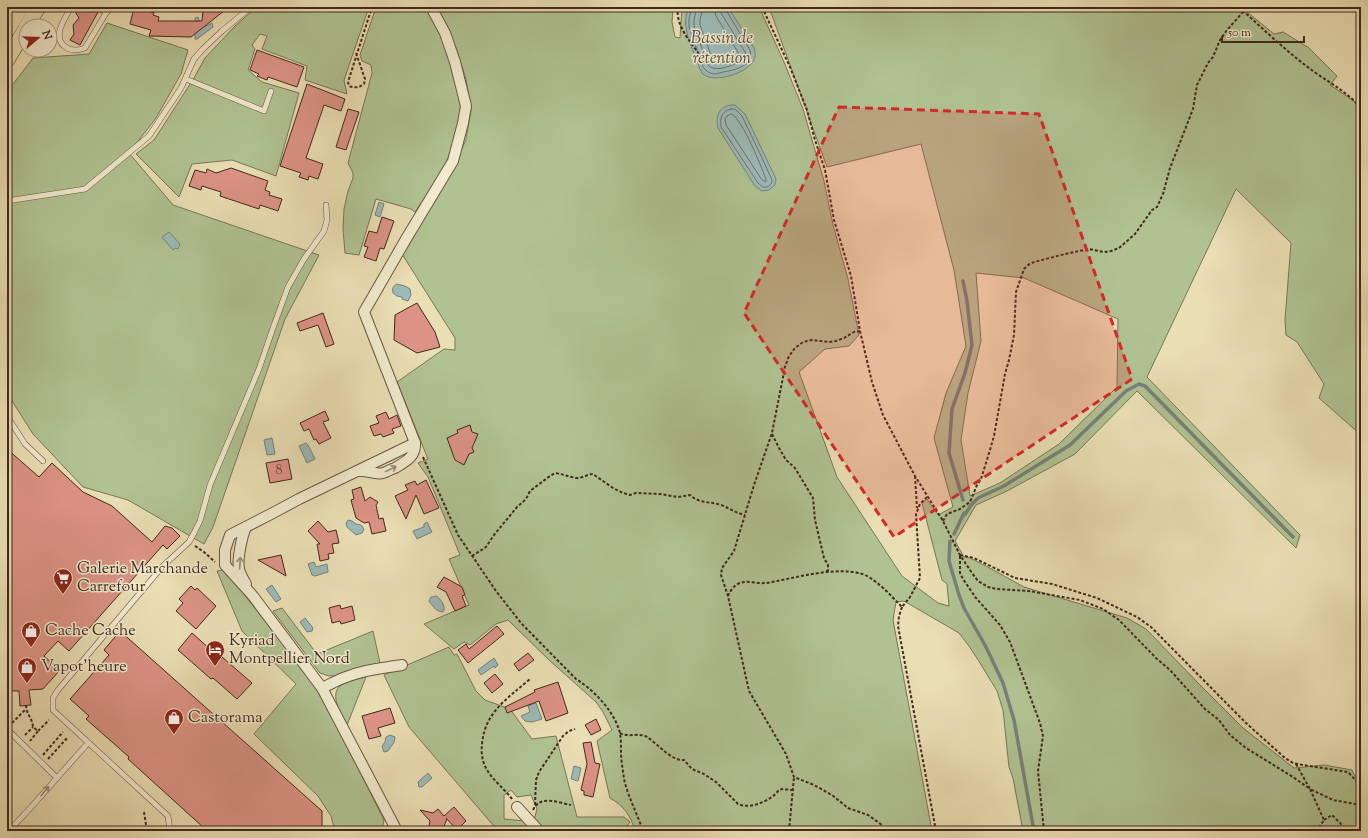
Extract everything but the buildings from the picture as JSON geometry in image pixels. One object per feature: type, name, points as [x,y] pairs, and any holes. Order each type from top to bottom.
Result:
[{"type":"main road","points":[[7,30],[21,7]]},
{"type":"main road","points":[[31,18],[38,7]]},
{"type":"main road","points":[[7,60],[18,41]]},
{"type":"street","points":[[397,831],[322,688],[253,596],[225,566],[224,558],[230,535],[299,499],[415,443],[364,312],[453,161],[463,123],[466,106],[455,62],[448,40],[431,7]]},
{"type":"street","points":[[246,527],[243,533],[239,570],[253,596]]},
{"type":"street","points":[[322,688],[356,673],[402,665]]},
{"type":"street","points":[[517,806],[539,831]]},
{"type":"lane","points":[[71,7],[59,32],[58,38],[61,43],[71,50],[85,48],[106,13],[112,7]]},
{"type":"lane","points":[[98,7],[106,13]]},
{"type":"lane","points":[[7,201],[85,189],[149,136],[186,79],[194,59],[203,49],[251,7]]},
{"type":"lane","points":[[186,79],[264,111],[271,91]]},
{"type":"lane","points":[[170,831],[168,816],[53,710],[53,698],[58,690],[162,568],[189,542],[200,521],[210,485],[259,369],[288,287],[304,259],[324,230],[327,220],[326,205]]},
{"type":"lane","points":[[7,416],[25,444],[43,461]]},
{"type":"lane","points":[[7,729],[56,777]]},
{"type":"lane","points":[[9,831],[88,743]]},
{"type":"path","points":[[356,53],[365,79],[364,84],[360,87],[354,88],[349,86],[348,82],[356,53],[372,7]]},
{"type":"path","points":[[678,7],[679,22],[683,31],[701,57]]},
{"type":"path","points":[[1239,7],[1314,72],[1334,84],[1361,108]]},
{"type":"path","points":[[763,8],[790,67],[807,110],[825,170],[834,220],[851,276],[860,331],[872,382],[883,415],[927,497],[943,522],[960,554],[978,581],[988,587],[996,589],[1022,590],[1080,600],[1103,609],[1126,626],[1156,658],[1170,670],[1205,709],[1219,720],[1230,735],[1246,748],[1310,789],[1333,800],[1361,805]]},
{"type":"path","points":[[943,522],[946,514],[960,509],[970,502],[981,479],[994,436],[1014,334],[1017,287],[1024,269],[1034,262],[1069,253],[1089,249],[1104,252],[1111,251],[1119,248],[1135,234],[1152,210],[1157,207],[1163,194],[1170,168],[1193,109],[1198,85],[1208,63],[1213,57],[1220,40],[1244,11]]},
{"type":"path","points":[[790,831],[794,777],[786,754],[750,691],[728,596],[721,575],[722,568],[734,551],[772,433],[785,367],[789,356],[802,342],[812,340],[829,342],[836,341],[854,332],[860,331]]},
{"type":"path","points":[[772,433],[782,454],[795,468],[813,498],[817,527],[824,558],[828,565],[828,570],[825,573]]},
{"type":"path","points":[[415,443],[458,535],[496,591],[521,623],[576,679],[595,693],[607,708],[620,733],[621,760],[624,780],[630,801],[643,831]]},
{"type":"path","points":[[472,556],[486,547],[517,507],[526,499],[530,491],[555,473],[579,478],[593,474],[613,488],[630,495],[636,493],[660,494],[678,497],[690,495],[697,500],[722,506],[737,514],[745,515]]},
{"type":"path","points":[[915,476],[917,509],[916,523],[920,578],[910,597],[902,607],[898,626],[936,831]]},
{"type":"path","points":[[917,509],[927,497]]},
{"type":"path","points":[[189,542],[204,552],[216,564],[225,566]]},
{"type":"path","points":[[960,554],[974,558],[1015,578],[1052,584],[1097,598],[1137,617],[1159,634],[1246,723],[1272,748],[1285,758],[1296,764],[1348,772],[1361,786]]},
{"type":"path","points":[[960,554],[960,573],[976,598],[1000,625],[1010,642],[1040,723],[1042,736],[1038,771],[1044,831]]},
{"type":"path","points":[[728,596],[732,589],[739,583],[744,582],[764,584],[833,572],[860,573],[880,586],[902,607]]},
{"type":"path","points":[[517,806],[508,792],[485,768],[481,749],[483,734],[489,718],[497,708],[530,679]]},
{"type":"path","points":[[26,705],[26,709],[32,720],[33,727],[38,731]]},
{"type":"path","points":[[12,723],[26,709]]},
{"type":"path","points":[[34,746],[29,742],[49,720]]},
{"type":"path","points":[[24,736],[33,727]]},
{"type":"path","points":[[532,822],[530,817],[535,805],[536,780],[539,772],[563,736],[569,731],[575,729]]},
{"type":"path","points":[[43,755],[63,732]]},
{"type":"path","points":[[620,733],[625,736],[646,736],[663,751],[679,760],[684,760],[692,769],[704,774],[716,782],[738,804],[743,806],[755,805],[773,796],[779,790],[792,790]]},
{"type":"path","points":[[48,759],[68,737]]},
{"type":"path","points":[[38,751],[52,763]]},
{"type":"path","points":[[1296,764],[1310,789],[1324,820]]},
{"type":"path","points":[[794,777],[814,785],[832,795],[848,808],[868,815],[882,825],[885,831]]},
{"type":"path","points":[[535,805],[547,800],[571,805]]},
{"type":"path","points":[[144,812],[147,831]]},
{"type":"path","points":[[1319,831],[1324,820],[1332,816],[1348,831]]},
{"type":"highlighted area","points":[[839,107],[1039,114],[1132,379],[894,537],[744,313]]},
{"type":"green space","points":[[257,7],[369,7],[344,80],[347,94],[305,80],[307,66],[262,49],[267,36],[260,34],[252,45],[255,49],[248,70],[262,82],[299,93],[276,176],[232,160],[192,164],[179,197],[136,154],[154,140],[194,78],[205,58],[235,26]]},
{"type":"green space","points":[[376,7],[427,7],[447,49],[461,105],[460,126],[446,163],[433,186],[415,212],[411,209],[376,199],[359,255],[345,253],[343,229],[344,209],[353,178],[353,173],[348,163],[372,73],[371,65],[362,61],[360,55]]},
{"type":"green space","points":[[436,7],[673,7],[672,22],[675,37],[680,38],[682,7],[759,7],[803,109],[824,181],[833,225],[848,279],[859,335],[849,346],[825,349],[799,372],[837,477],[902,576],[938,603],[949,606],[947,584],[942,580],[922,503],[927,499],[938,515],[953,507],[934,438],[946,393],[966,346],[954,270],[921,144],[827,167],[769,7],[1241,7],[1274,34],[1283,32],[1309,48],[1337,76],[1330,85],[1354,101],[1361,110],[1361,435],[1319,398],[1324,384],[1297,342],[1286,335],[1285,320],[1291,243],[1236,189],[1147,377],[1300,535],[1296,548],[1137,391],[1075,454],[1007,491],[976,505],[955,541],[964,557],[970,558],[986,566],[1024,587],[1127,618],[1146,629],[1243,728],[1294,768],[1324,765],[1352,770],[1361,788],[1361,831],[1023,831],[1013,778],[1009,767],[1003,710],[997,691],[969,646],[959,633],[904,601],[896,602],[893,620],[932,831],[635,831],[626,812],[619,804],[610,798],[597,741],[612,730],[596,702],[549,660],[508,620],[496,624],[470,645],[464,642],[454,649],[424,624],[469,605],[449,559],[460,555],[428,477],[418,463],[428,459],[397,382],[444,349],[455,350],[455,338],[402,254],[454,168],[466,139],[471,110],[466,79],[456,48]],"holes":[[[976,273],[1024,278],[1118,319],[1117,387],[1059,444],[1000,483],[970,496],[961,440],[968,393],[981,341]]]},
{"type":"green space","points":[[107,23],[188,50],[181,74],[156,118],[129,153],[173,205],[319,255],[285,319],[213,527],[204,544],[128,500],[83,487],[33,434],[7,393],[7,92],[33,58],[58,58],[58,56],[89,54]]},
{"type":"green space","points":[[225,570],[314,684],[330,712],[384,820],[382,831],[335,831],[331,816],[318,796],[254,734],[296,684],[242,631],[217,571]]},
{"type":"green space","points":[[282,608],[317,654],[373,631],[380,663],[334,676],[320,673],[273,611]]},
{"type":"green space","points":[[449,647],[454,655],[457,654],[476,691],[485,700],[510,709],[532,739],[556,736],[577,817],[624,817],[630,822],[624,830],[544,831],[534,820],[537,809],[531,795],[517,797],[511,790],[504,795],[504,819],[525,821],[534,831],[498,831],[409,727],[384,675]]},
{"type":"green space","points":[[366,677],[347,725],[339,709],[336,691],[345,683]]},
{"type":"water","name":"Bassin de rétention","points":[[690,7],[728,7],[754,48],[755,57],[751,65],[730,76],[715,78],[708,77],[703,74],[691,46],[686,29],[687,14]]},
{"type":"water","points":[[198,17],[202,28],[212,23],[213,27],[195,39],[195,18]]},
{"type":"water","name":"Bassin de rétention","points":[[735,105],[745,114],[776,179],[775,185],[769,190],[762,191],[755,186],[718,128],[717,119],[722,108]]},
{"type":"water","points":[[379,202],[384,204],[380,217],[375,215]]},
{"type":"water","points":[[169,232],[180,244],[178,249],[175,248],[173,250],[162,237]]},
{"type":"water","points":[[397,284],[410,289],[411,295],[408,301],[393,293],[393,287]]},
{"type":"water","points":[[272,438],[275,454],[267,455],[264,440]]},
{"type":"water","points":[[306,443],[315,459],[307,463],[299,446]]},
{"type":"water","points":[[348,520],[361,525],[364,529],[362,533],[356,535],[347,527],[346,523]]},
{"type":"water","points":[[427,522],[432,532],[417,539],[413,531],[424,527],[424,524]]},
{"type":"water","points":[[314,562],[316,567],[327,564],[328,572],[315,576],[312,575],[308,564]]},
{"type":"water","points":[[272,585],[281,599],[276,602],[266,589]]},
{"type":"water","points":[[436,596],[443,604],[443,612],[433,607],[429,601],[431,597]]},
{"type":"water","points":[[305,618],[313,628],[312,631],[307,632],[300,622]]},
{"type":"water","points":[[494,658],[498,665],[481,675],[478,670]]},
{"type":"water","points":[[536,703],[542,719],[532,722],[525,721],[521,716],[530,712],[528,706]]},
{"type":"water","points":[[390,735],[395,737],[393,744],[388,751],[384,752],[382,746],[386,737]]},
{"type":"water","points":[[574,766],[581,768],[578,781],[571,779]]},
{"type":"water","points":[[428,773],[432,778],[422,787],[419,787],[418,782]]},
{"type":"waterway","points":[[963,281],[972,345],[965,373],[952,409],[949,453],[963,500]]},
{"type":"waterway","points":[[964,515],[978,498],[1004,486],[1070,445],[1126,391],[1139,384],[1145,386],[1293,537]]},
{"type":"waterway","points":[[954,534],[964,513]]},
{"type":"waterway","points":[[950,541],[949,561],[959,595],[964,608],[986,647],[1003,683],[1014,720],[1034,831]]},
{"type":"place","name":"Galerie Marchande Carrefour","points":[[63,595]]},
{"type":"place","name":"Cache Cache","points":[[31,648]]},
{"type":"place","name":"Kyriad Montpellier Nord","points":[[215,667]]},
{"type":"place","name":"Vapot'heure","points":[[27,684]]},
{"type":"place","name":"Castorama","points":[[174,735]]}]
